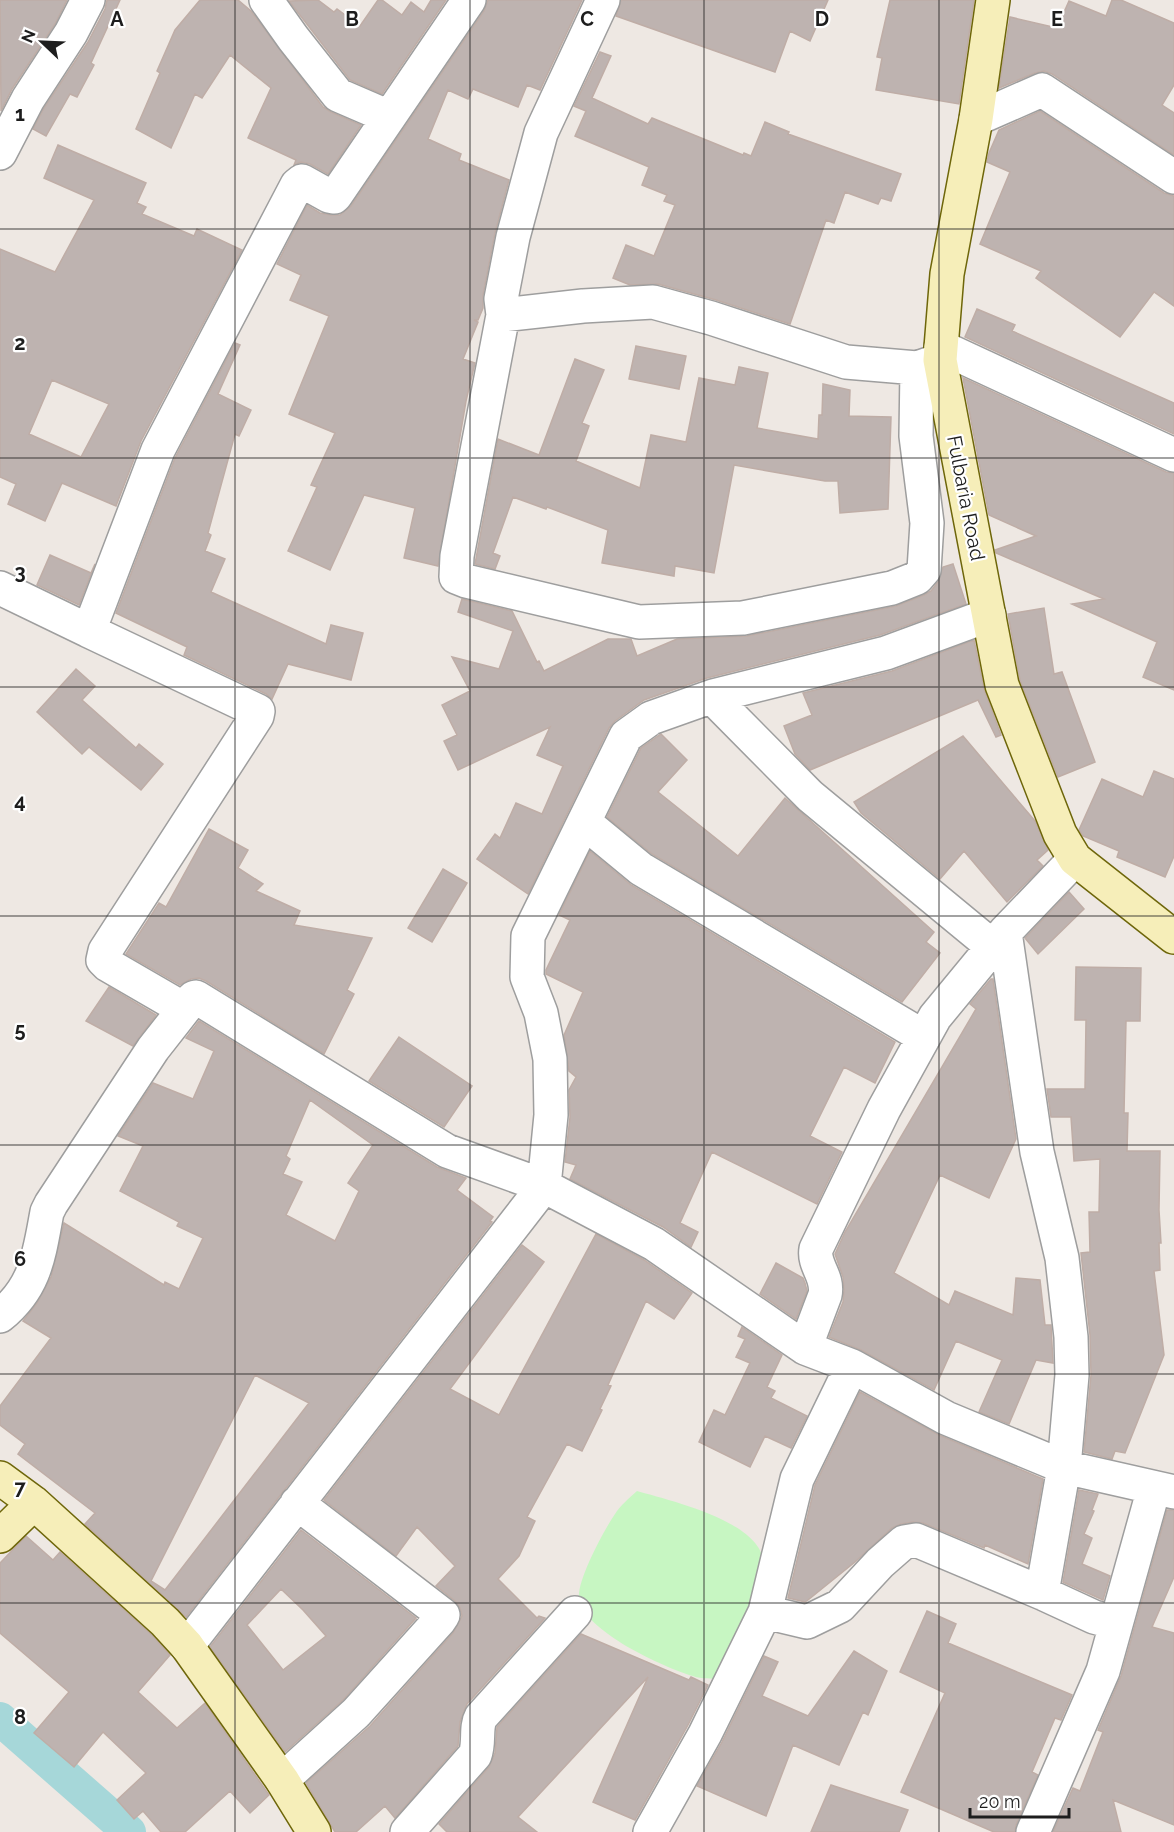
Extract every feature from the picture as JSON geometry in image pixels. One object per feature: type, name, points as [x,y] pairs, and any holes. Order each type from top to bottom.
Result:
[{"type":"main road","name":"Fulbaria Road","points":[[993,0],[976,119],[933,358],[1002,685],[1060,834],[1075,859],[1174,937]]},
{"type":"main road","points":[[0,1478],[34,1503],[165,1622],[187,1646],[282,1780],[314,1832]]},
{"type":"main road","points":[[0,1536],[34,1503]]},
{"type":"street","points":[[0,153],[27,99],[71,33],[88,0]]},
{"type":"street","points":[[266,0],[338,95],[389,117]]},
{"type":"street","points":[[90,631],[158,450],[297,185],[302,181],[334,197],[469,0]]},
{"type":"street","points":[[603,0],[541,133],[513,237],[501,299],[503,315],[457,556],[456,577],[553,603],[639,622],[743,618],[873,593],[917,578],[924,570],[927,523],[916,436],[933,358]]},
{"type":"street","points":[[976,119],[1042,90],[1174,177]]},
{"type":"street","points":[[503,315],[583,306],[653,302],[711,318],[846,362],[933,358],[1174,455]]},
{"type":"street","points":[[0,588],[258,711],[257,716],[105,951],[103,960],[108,965],[184,1009]]},
{"type":"street","points":[[187,1646],[544,1186],[551,1115],[550,1059],[541,1013],[527,977],[528,936],[626,736],[651,718],[712,697],[886,653],[989,615]]},
{"type":"street","points":[[712,697],[810,796],[999,940],[1037,1152],[1062,1258],[1071,1337],[1072,1375],[1064,1467],[1042,1593]]},
{"type":"street","points":[[584,822],[641,869],[924,1037]]},
{"type":"street","points":[[805,1348],[827,1286],[824,1274],[815,1259],[816,1249],[884,1109],[936,1017],[999,940],[1075,859]]},
{"type":"street","points":[[0,1316],[15,1302],[31,1280],[37,1265],[47,1212],[51,1204],[153,1049],[196,997],[447,1151],[544,1186],[654,1244],[805,1348],[852,1366],[946,1418],[1064,1467],[1164,1490],[1116,1623],[1103,1671],[1033,1832]]},
{"type":"street","points":[[651,1832],[705,1734],[765,1612],[797,1479],[852,1366]]},
{"type":"street","points":[[282,1780],[356,1713],[442,1615],[297,1503]]},
{"type":"street","points":[[765,1612],[807,1622],[840,1606],[904,1542],[916,1540],[1094,1617],[1116,1623]]},
{"type":"street","points":[[406,1832],[475,1755],[478,1743],[478,1724],[481,1717],[575,1612]]},
{"type":"green space","points":[[637,1491],[710,1514],[746,1534],[758,1547],[763,1561],[758,1589],[746,1621],[716,1679],[701,1678],[680,1672],[646,1657],[609,1635],[584,1610],[579,1598],[580,1590],[592,1555],[617,1511]]},
{"type":"building","points":[[0,0],[67,0],[55,24],[12,89],[1,111]]},
{"type":"building","points":[[107,0],[120,0],[91,63],[94,65],[77,97],[70,94],[46,136],[33,129],[44,108],[88,42],[105,9]]},
{"type":"building","points":[[200,0],[238,0],[251,11],[323,107],[361,125],[328,174],[310,164],[301,162],[294,165],[296,160],[248,138],[271,88],[230,55],[202,98],[195,94],[171,148],[136,129],[160,73],[157,71],[175,30]]},
{"type":"building","points":[[318,0],[334,12],[337,9],[360,26],[378,0],[382,0],[402,15],[411,2],[424,12],[431,0],[446,0],[382,94],[350,80],[289,1]]},
{"type":"building","points":[[488,0],[582,0],[540,90],[527,85],[518,107],[473,89],[468,99],[448,90],[428,139],[461,154],[459,160],[509,180],[495,233],[483,295],[483,308],[478,320],[474,320],[478,322],[463,359],[475,363],[466,401],[438,566],[404,558],[415,508],[364,495],[330,570],[288,551],[317,487],[311,485],[335,433],[289,414],[329,316],[290,300],[301,275],[277,264],[307,205],[320,213],[331,215],[340,215],[351,206],[484,11]]},
{"type":"building","points":[[621,0],[828,0],[810,41],[790,31],[775,72],[616,16]]},
{"type":"building","points":[[890,0],[974,0],[959,104],[876,90],[882,58],[877,57]]},
{"type":"building","points":[[1112,0],[1121,0],[1174,23],[1174,85],[1162,105],[1174,113],[1174,155],[1052,74],[1044,71],[1035,73],[999,88],[1010,17],[1057,28],[1069,1],[1106,16]]},
{"type":"building","points":[[600,52],[611,56],[592,98],[648,124],[652,118],[743,155],[744,153],[751,156],[765,122],[789,132],[788,134],[901,174],[891,201],[881,198],[878,204],[845,192],[834,223],[826,220],[790,324],[658,284],[630,285],[613,278],[626,245],[654,256],[675,205],[664,201],[667,195],[642,185],[649,167],[575,136],[586,111],[574,106]]},
{"type":"building","points":[[1040,111],[1164,193],[1174,196],[1174,306],[1154,292],[1120,337],[1036,278],[1041,271],[980,244],[1010,172],[987,162],[999,130]]},
{"type":"building","points":[[58,145],[146,183],[137,203],[146,207],[142,214],[194,236],[197,229],[242,250],[141,441],[116,506],[62,483],[45,521],[8,504],[16,484],[0,477],[0,249],[55,272],[94,200],[44,178]],"holes":[[[52,380],[109,404],[81,457],[29,434]]]},
{"type":"building","points":[[977,309],[1015,325],[1012,331],[1174,403],[1174,434],[965,337]]},
{"type":"building","points":[[235,343],[240,345],[218,394],[251,410],[239,436],[235,434],[208,533],[211,535],[205,551],[225,559],[211,592],[326,644],[331,625],[363,633],[351,680],[288,664],[272,699],[184,655],[187,647],[116,613],[175,458]]},
{"type":"building","points":[[636,346],[686,356],[679,389],[629,379]]},
{"type":"building","points":[[575,359],[604,370],[582,423],[589,426],[576,461],[640,488],[651,435],[686,442],[699,378],[735,385],[739,367],[768,373],[757,428],[818,439],[819,415],[822,415],[823,384],[850,390],[849,416],[891,417],[888,509],[840,513],[838,481],[825,481],[734,465],[714,573],[675,566],[674,576],[602,563],[608,530],[513,497],[493,553],[500,556],[495,569],[475,564],[498,439],[539,455]]},
{"type":"building","points":[[963,378],[1166,472],[1174,473],[1174,690],[1143,677],[1157,642],[1072,604],[1104,599],[996,553],[995,550],[1036,536],[989,515]]},
{"type":"building","points":[[50,555],[91,573],[95,564],[79,605],[37,585]]},
{"type":"building","points":[[953,564],[966,604],[880,635],[707,678],[644,700],[615,721],[609,728],[528,894],[477,859],[495,834],[500,838],[516,803],[542,814],[563,766],[537,755],[550,727],[458,770],[444,741],[457,735],[442,705],[470,691],[452,657],[499,669],[513,631],[458,612],[462,599],[512,611],[537,662],[539,661],[544,671],[608,639],[631,639],[637,656],[677,639],[747,636],[896,606],[931,591],[938,582],[943,567]]},
{"type":"building","points":[[1044,608],[1054,674],[1062,672],[1095,762],[1058,777],[1020,680],[1008,614]]},
{"type":"building","points":[[974,640],[984,689],[1001,735],[996,737],[978,700],[810,770],[795,754],[784,726],[812,715],[803,693],[892,671]]},
{"type":"building","points":[[76,669],[95,686],[82,700],[136,748],[139,744],[163,764],[141,790],[89,747],[82,754],[37,712]]},
{"type":"building","points":[[661,734],[687,760],[658,792],[738,856],[785,798],[934,932],[926,942],[940,953],[902,1002],[652,854],[607,817],[641,748]]},
{"type":"building","points":[[963,736],[1035,821],[1048,850],[1037,860],[1043,866],[1007,902],[964,851],[940,879],[861,813],[854,802]]},
{"type":"building","points":[[1154,771],[1174,779],[1174,856],[1165,877],[1117,857],[1119,851],[1083,836],[1079,830],[1102,779],[1143,797]]},
{"type":"building","points":[[209,829],[248,850],[238,868],[263,884],[256,891],[300,911],[294,925],[372,938],[347,990],[354,994],[324,1054],[206,981],[199,978],[191,979],[180,985],[126,954],[159,903],[166,907]]},
{"type":"building","points":[[590,851],[631,885],[895,1042],[875,1083],[844,1067],[810,1136],[842,1152],[817,1204],[712,1152],[680,1223],[698,1232],[691,1247],[663,1227],[570,1179],[576,1165],[565,1162],[570,1117],[569,1090],[576,1077],[569,1071],[564,1035],[583,992],[546,974],[546,970],[570,920],[559,915]]},
{"type":"building","points":[[443,869],[467,883],[432,942],[408,928]]},
{"type":"building","points":[[1069,892],[1084,909],[1038,954],[1025,938]]},
{"type":"building","points":[[1076,967],[1141,968],[1140,1021],[1126,1021],[1124,1113],[1128,1113],[1127,1151],[1160,1151],[1160,1270],[1154,1271],[1164,1355],[1125,1453],[1115,1451],[1112,1459],[1084,1452],[1091,1375],[1090,1335],[1081,1253],[1090,1252],[1089,1212],[1099,1212],[1100,1159],[1074,1161],[1071,1117],[1051,1117],[1047,1089],[1085,1089],[1086,1020],[1075,1020]]},
{"type":"building","points":[[993,979],[1016,1139],[989,1198],[940,1175],[894,1273],[949,1305],[955,1291],[1013,1315],[1016,1278],[1040,1280],[1045,1325],[1051,1325],[1053,1363],[1036,1360],[1009,1424],[979,1412],[1002,1360],[956,1341],[934,1390],[861,1350],[829,1337],[843,1302],[844,1290],[843,1277],[835,1254],[845,1232],[976,1009],[970,1004]]},
{"type":"building","points":[[109,987],[156,1015],[133,1046],[86,1021]]},
{"type":"building","points":[[199,1021],[437,1167],[466,1178],[457,1190],[493,1217],[490,1221],[492,1222],[186,1617],[85,1524],[95,1513],[18,1454],[25,1444],[0,1425],[0,1406],[51,1338],[23,1321],[37,1303],[51,1277],[64,1223],[164,1285],[165,1282],[179,1289],[203,1238],[177,1226],[179,1222],[120,1191],[143,1146],[118,1136],[153,1083],[193,1099],[214,1051],[186,1038]],"holes":[[[310,1100],[373,1145],[348,1183],[359,1191],[335,1241],[286,1215],[302,1182],[283,1174],[290,1159],[286,1156]],[[255,1375],[309,1403],[165,1590],[151,1581]]]},
{"type":"building","points":[[399,1037],[472,1086],[444,1127],[369,1081]]},
{"type":"building","points":[[596,1234],[644,1260],[692,1293],[674,1319],[646,1301],[608,1385],[611,1386],[600,1409],[602,1410],[582,1451],[567,1444],[527,1517],[535,1521],[519,1556],[498,1579],[537,1618],[539,1616],[545,1618],[467,1704],[460,1722],[458,1746],[395,1818],[385,1806],[356,1832],[335,1832],[306,1783],[370,1726],[453,1633],[462,1616],[455,1601],[436,1586],[455,1566],[417,1527],[396,1556],[324,1500],[522,1245],[544,1262],[450,1389],[499,1415]]},
{"type":"building","points":[[776,1263],[803,1278],[805,1283],[807,1291],[796,1319],[760,1294]]},
{"type":"building","points":[[742,1327],[782,1355],[767,1387],[775,1391],[771,1398],[807,1416],[791,1448],[765,1436],[750,1467],[699,1442],[714,1410],[725,1415],[750,1363],[736,1357],[745,1339],[738,1336]]},
{"type":"building","points":[[860,1392],[939,1435],[1043,1479],[1028,1564],[985,1545],[984,1548],[923,1523],[913,1522],[892,1528],[855,1562],[805,1602],[788,1598],[815,1485]]},
{"type":"building","points":[[1079,1490],[1098,1494],[1092,1510],[1094,1511],[1084,1534],[1092,1538],[1082,1564],[1110,1576],[1103,1600],[1063,1582]]},
{"type":"building","points":[[1167,1510],[1174,1510],[1174,1577],[1152,1627],[1174,1633],[1174,1825],[1113,1800],[1121,1832],[1053,1832],[1073,1788],[1080,1791],[1103,1732],[1098,1730],[1121,1676]]},
{"type":"building","points":[[301,1530],[416,1618],[343,1700],[285,1752],[210,1647]],"holes":[[[281,1589],[326,1636],[283,1670],[247,1625]]]},
{"type":"building","points":[[26,1536],[53,1560],[60,1552],[152,1635],[170,1655],[138,1692],[177,1728],[205,1703],[269,1795],[250,1813],[230,1791],[185,1832],[161,1832],[143,1811],[134,1819],[117,1800],[146,1773],[103,1732],[74,1767],[34,1733],[69,1692],[0,1633],[0,1563]]},
{"type":"building","points":[[927,1611],[956,1624],[948,1643],[1072,1695],[1061,1720],[1055,1718],[1032,1772],[1038,1775],[1015,1832],[994,1832],[901,1792],[945,1693],[900,1672]]},
{"type":"building","points":[[581,1634],[689,1680],[691,1677],[708,1685],[635,1820],[593,1802],[648,1677],[518,1817],[537,1832],[447,1832],[439,1824],[489,1767],[495,1753],[497,1727]]},
{"type":"building","points":[[854,1651],[887,1671],[868,1715],[863,1712],[839,1765],[793,1745],[766,1816],[697,1786],[722,1742],[764,1656],[778,1662],[762,1696],[808,1716]]},
{"type":"building","points":[[831,1785],[908,1810],[899,1832],[811,1832]]},
{"type":"waterway","points":[[0,1719],[129,1832]]}]
